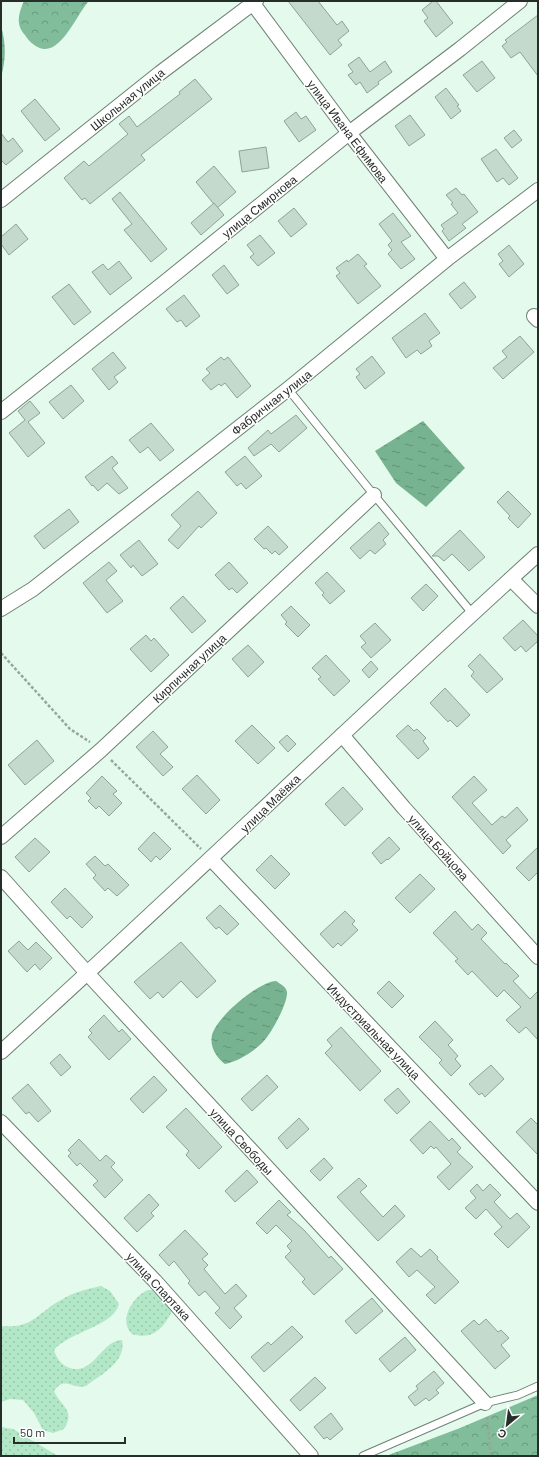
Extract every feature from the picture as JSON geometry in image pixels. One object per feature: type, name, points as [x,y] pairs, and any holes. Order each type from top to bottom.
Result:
[{"type":"street","name":"улица Смирнова","points":[[1,412],[349,133],[460,49],[520,1]]},
{"type":"street","name":"улица Ивана Ефимова","points":[[253,2],[349,133],[447,259]]},
{"type":"street","name":"Школьная улица","points":[[1,200],[160,72],[253,2]]},
{"type":"street","name":"Фабричная улица","points":[[1,609],[33,589],[288,389],[447,259],[538,190]]},
{"type":"street","name":"Кирпичная улица","points":[[1,837],[101,750],[374,495]]},
{"type":"street","name":"улица Маёвка","points":[[1,1052],[88,974],[472,613],[538,554]]},
{"type":"street","points":[[511,578],[538,606]]},
{"type":"street","name":"улица Бойцова","points":[[342,735],[409,813],[538,957]]},
{"type":"street","name":"Индустриальная улица","points":[[211,859],[538,1202]]},
{"type":"street","name":"улица Свободы","points":[[1,877],[88,974],[485,1403]]},
{"type":"street","name":"улица Спартака","points":[[1,1122],[155,1281],[311,1456]]},
{"type":"lane","points":[[288,389],[472,613]]},
{"type":"lane","points":[[363,1456],[485,1403],[518,1395],[538,1386]]},
{"type":"path","points":[[485,1403],[491,1456]]},
{"type":"shaded area","points":[[101,1286],[110,1291],[119,1304],[115,1312],[100,1324],[70,1338],[54,1350],[58,1359],[67,1367],[78,1369],[91,1363],[115,1342],[122,1340],[120,1355],[111,1367],[86,1386],[81,1387],[66,1383],[58,1386],[54,1391],[68,1413],[67,1423],[64,1429],[53,1433],[43,1430],[34,1413],[23,1400],[10,1399],[1,1402],[1,1326],[12,1326],[28,1323],[66,1297],[81,1291]]},
{"type":"shaded area","points":[[155,1290],[173,1309],[162,1326],[153,1334],[140,1336],[132,1334],[127,1327],[127,1315],[135,1300],[143,1292]]},
{"type":"shaded area","points":[[1,1427],[13,1429],[58,1456],[1,1456]]},
{"type":"green space","points":[[24,1],[89,1],[66,35],[50,48],[42,49],[31,42],[20,27],[19,14]]},
{"type":"green space","points":[[538,1395],[538,1456],[386,1456],[460,1428]]},
{"type":"water","points":[[1,26],[5,52],[1,77]]},
{"type":"water","points":[[423,421],[465,468],[426,507],[396,483],[375,451]]},
{"type":"water","points":[[276,981],[283,985],[287,992],[287,997],[282,1011],[270,1032],[263,1042],[250,1053],[235,1061],[225,1064],[216,1054],[212,1046],[213,1032],[217,1025],[240,1000],[260,987]]},
{"type":"building","points":[[288,1],[318,1],[337,25],[342,21],[349,31],[338,40],[342,45],[330,55]]},
{"type":"building","points":[[433,1],[436,1],[453,23],[436,37],[424,21],[428,18],[422,10]]},
{"type":"building","points":[[538,15],[538,76],[520,52],[511,58],[502,46],[507,42],[505,40]]},
{"type":"building","points":[[359,57],[370,72],[385,61],[392,72],[378,82],[379,84],[367,93],[360,82],[356,85],[348,75],[353,72],[348,65]]},
{"type":"building","points":[[482,61],[495,78],[477,92],[463,75]]},
{"type":"building","points":[[195,79],[212,99],[141,155],[145,160],[90,204],[85,198],[82,200],[64,178],[84,161],[89,166],[128,134],[119,124],[129,116],[137,127],[180,94],[179,92]]},
{"type":"building","points":[[446,88],[459,105],[457,106],[461,111],[451,119],[435,97]]},
{"type":"building","points":[[35,99],[60,129],[45,141],[21,111]]},
{"type":"building","points":[[296,112],[301,119],[306,116],[316,130],[299,142],[284,121]]},
{"type":"building","points":[[410,115],[425,135],[409,146],[395,126]]},
{"type":"building","points":[[514,130],[522,140],[512,148],[504,138]]},
{"type":"building","points":[[1,133],[8,142],[13,138],[23,151],[6,165],[1,160]]},
{"type":"building","points":[[266,147],[269,168],[242,172],[239,151]]},
{"type":"building","points":[[496,149],[518,178],[509,185],[503,178],[497,182],[481,159]]},
{"type":"building","points":[[214,166],[236,192],[217,208],[196,182]]},
{"type":"building","points":[[456,188],[462,195],[464,194],[478,212],[462,224],[466,228],[449,241],[442,231],[444,229],[441,225],[458,213],[451,204],[453,203],[446,195]]},
{"type":"building","points":[[120,192],[167,249],[151,262],[124,230],[132,224],[112,199]]},
{"type":"building","points":[[214,203],[224,215],[201,235],[191,223]]},
{"type":"building","points":[[294,208],[307,224],[291,237],[278,221]]},
{"type":"building","points":[[393,213],[411,236],[401,242],[415,259],[401,269],[388,254],[392,250],[388,245],[392,241],[379,224]]},
{"type":"building","points":[[16,224],[28,239],[9,255],[1,244],[1,237]]},
{"type":"building","points":[[260,235],[275,253],[258,266],[250,257],[254,254],[247,245]]},
{"type":"building","points":[[509,245],[524,264],[509,277],[499,264],[503,261],[498,254]]},
{"type":"building","points":[[358,254],[367,264],[364,266],[381,286],[358,304],[336,276],[340,273],[336,268],[347,260],[348,262]]},
{"type":"building","points":[[119,261],[132,278],[110,295],[92,272],[103,264],[108,270]]},
{"type":"building","points":[[224,265],[239,285],[227,294],[212,275]]},
{"type":"building","points":[[464,282],[476,297],[461,309],[449,294]]},
{"type":"building","points":[[69,284],[91,312],[74,325],[52,297]]},
{"type":"building","points":[[184,295],[200,316],[186,327],[181,320],[177,322],[166,309]]},
{"type":"building","points":[[425,313],[440,333],[429,341],[432,346],[421,354],[417,350],[406,358],[392,338]]},
{"type":"building","points":[[520,336],[534,352],[503,379],[493,368],[507,357],[502,351]]},
{"type":"building","points":[[113,352],[126,368],[114,377],[118,382],[109,390],[92,369]]},
{"type":"building","points":[[372,356],[385,373],[365,389],[356,377],[360,374],[356,369]]},
{"type":"building","points":[[221,357],[224,360],[228,357],[251,386],[237,398],[225,383],[221,386],[219,384],[211,390],[202,380],[210,373],[206,369]]},
{"type":"building","points":[[71,385],[84,401],[63,419],[49,402]]},
{"type":"building","points":[[30,401],[40,413],[28,422],[45,443],[28,457],[9,433],[25,420],[18,411]]},
{"type":"building","points":[[296,415],[307,428],[279,452],[271,444],[254,456],[248,448],[268,430],[271,434]]},
{"type":"building","points":[[151,423],[174,450],[160,461],[148,447],[140,453],[129,440]]},
{"type":"building","points":[[112,456],[118,463],[112,468],[128,488],[119,494],[107,483],[98,491],[85,477]]},
{"type":"building","points":[[245,456],[262,476],[246,489],[241,483],[237,486],[225,472]]},
{"type":"building","points":[[198,491],[217,513],[201,528],[199,526],[178,549],[168,540],[181,526],[171,515]]},
{"type":"building","points":[[508,491],[531,514],[518,528],[508,518],[510,516],[497,502]]},
{"type":"building","points":[[69,509],[79,522],[44,549],[34,536]]},
{"type":"building","points":[[379,522],[389,534],[383,540],[386,544],[375,554],[370,550],[360,559],[350,548]]},
{"type":"building","points":[[268,526],[288,547],[279,555],[275,551],[272,554],[266,548],[264,549],[254,539]]},
{"type":"building","points":[[460,530],[485,557],[469,571],[452,554],[444,561],[438,556],[432,556]]},
{"type":"building","points":[[139,540],[158,564],[142,576],[133,565],[131,568],[120,555]]},
{"type":"building","points":[[109,562],[117,571],[106,580],[123,601],[107,613],[83,583]]},
{"type":"building","points":[[229,562],[248,583],[237,593],[232,588],[229,590],[215,575]]},
{"type":"building","points":[[327,572],[345,591],[330,604],[322,595],[324,593],[315,583]]},
{"type":"building","points":[[426,584],[438,596],[423,611],[411,598]]},
{"type":"building","points":[[183,596],[206,621],[192,633],[170,608]]},
{"type":"building","points":[[291,606],[310,625],[298,637],[285,624],[287,622],[281,615]]},
{"type":"building","points":[[523,620],[538,636],[538,641],[526,652],[521,646],[515,651],[503,638]]},
{"type":"building","points":[[375,623],[391,640],[371,658],[361,647],[366,643],[360,636]]},
{"type":"building","points":[[146,635],[151,641],[154,638],[169,655],[151,672],[130,649]]},
{"type":"building","points":[[248,645],[264,662],[248,677],[232,659]]},
{"type":"building","points":[[480,654],[503,679],[487,693],[471,676],[474,672],[468,666]]},
{"type":"building","points":[[326,655],[350,681],[334,696],[318,679],[321,677],[312,668]]},
{"type":"building","points":[[371,661],[378,669],[369,678],[362,670]]},
{"type":"building","points":[[445,688],[470,715],[457,727],[450,720],[448,722],[430,703]]},
{"type":"building","points":[[252,725],[275,748],[258,764],[235,741]]},
{"type":"building","points":[[408,725],[414,731],[417,729],[426,738],[423,741],[429,749],[418,759],[396,736]]},
{"type":"building","points":[[153,731],[168,747],[160,754],[173,767],[163,776],[136,747]]},
{"type":"building","points":[[287,735],[296,744],[288,752],[279,742]]},
{"type":"building","points":[[37,740],[54,761],[25,785],[8,765]]},
{"type":"building","points":[[197,775],[220,800],[206,814],[182,789]]},
{"type":"building","points":[[102,776],[117,791],[113,794],[122,803],[109,816],[99,806],[96,809],[88,801],[91,798],[86,793]]},
{"type":"building","points":[[474,776],[487,790],[472,803],[492,825],[502,816],[505,818],[517,807],[528,820],[506,840],[511,846],[503,854],[452,797]]},
{"type":"building","points":[[343,787],[363,809],[345,826],[325,804]]},
{"type":"building","points":[[154,832],[171,849],[160,860],[156,856],[151,862],[138,849]]},
{"type":"building","points":[[389,837],[400,849],[381,864],[372,853]]},
{"type":"building","points":[[35,838],[50,852],[29,872],[15,857]]},
{"type":"building","points":[[538,847],[538,872],[529,881],[516,868]]},
{"type":"building","points":[[271,855],[290,874],[275,889],[256,870]]},
{"type":"building","points":[[95,856],[105,866],[108,864],[129,885],[117,896],[108,888],[105,891],[93,878],[96,875],[86,864]]},
{"type":"building","points":[[420,874],[435,889],[410,913],[395,898]]},
{"type":"building","points":[[65,888],[93,917],[82,928],[70,916],[67,919],[51,902]]},
{"type":"building","points":[[220,905],[239,924],[227,935],[219,927],[216,929],[206,918]]},
{"type":"building","points":[[345,911],[355,921],[352,924],[358,930],[341,946],[338,943],[333,948],[320,934]]},
{"type":"building","points":[[455,911],[472,930],[478,924],[487,933],[481,939],[519,976],[513,981],[530,999],[538,991],[538,1040],[526,1027],[519,1033],[506,1020],[521,1007],[504,990],[497,997],[472,971],[468,975],[455,961],[458,959],[433,933]]},
{"type":"building","points":[[19,941],[28,950],[36,942],[52,958],[40,970],[35,964],[27,972],[8,951]]},
{"type":"building","points":[[181,942],[216,981],[197,998],[181,981],[163,998],[158,992],[150,999],[134,982]]},
{"type":"building","points":[[389,981],[404,996],[392,1008],[377,993]]},
{"type":"building","points":[[104,1015],[119,1032],[122,1029],[131,1039],[109,1060],[88,1037],[92,1033],[89,1030]]},
{"type":"building","points":[[435,1021],[453,1040],[448,1045],[458,1056],[455,1059],[461,1066],[451,1076],[439,1063],[442,1060],[419,1037]]},
{"type":"building","points":[[341,1027],[381,1071],[360,1091],[325,1053],[332,1046],[327,1040]]},
{"type":"building","points":[[60,1054],[71,1067],[61,1076],[50,1063]]},
{"type":"building","points":[[491,1065],[504,1079],[485,1097],[482,1093],[479,1095],[469,1084]]},
{"type":"building","points":[[267,1075],[278,1087],[252,1111],[241,1099]]},
{"type":"building","points":[[154,1076],[167,1090],[143,1113],[130,1099]]},
{"type":"building","points":[[28,1084],[51,1111],[38,1122],[29,1112],[26,1114],[12,1098]]},
{"type":"building","points":[[398,1088],[410,1102],[397,1114],[384,1100]]},
{"type":"building","points":[[186,1108],[222,1147],[199,1169],[186,1155],[189,1151],[166,1127]]},
{"type":"building","points":[[299,1118],[309,1129],[287,1149],[278,1138]]},
{"type":"building","points":[[531,1118],[538,1125],[538,1155],[516,1132]]},
{"type":"building","points":[[430,1121],[449,1141],[452,1138],[461,1148],[457,1152],[473,1167],[449,1190],[437,1177],[451,1164],[436,1147],[434,1149],[431,1146],[423,1154],[410,1140]]},
{"type":"building","points":[[79,1139],[100,1161],[106,1155],[115,1163],[111,1167],[123,1180],[105,1198],[93,1185],[98,1181],[80,1163],[77,1166],[68,1156],[71,1153],[68,1150]]},
{"type":"building","points":[[324,1158],[333,1168],[320,1181],[310,1171]]},
{"type":"building","points":[[247,1170],[258,1182],[235,1202],[225,1191]]},
{"type":"building","points":[[359,1178],[367,1186],[360,1192],[383,1217],[395,1205],[405,1216],[378,1241],[337,1197]]},
{"type":"building","points":[[477,1184],[483,1191],[490,1184],[501,1195],[494,1202],[510,1219],[517,1213],[530,1227],[508,1248],[494,1234],[502,1227],[486,1209],[476,1219],[465,1208],[476,1198],[470,1191]]},
{"type":"building","points":[[149,1194],[159,1205],[151,1213],[154,1216],[137,1232],[124,1218]]},
{"type":"building","points":[[279,1200],[291,1212],[287,1215],[304,1230],[329,1258],[331,1256],[343,1269],[314,1295],[302,1282],[305,1279],[285,1257],[291,1251],[287,1246],[292,1241],[276,1225],[267,1234],[256,1223]]},
{"type":"building","points":[[185,1230],[208,1254],[202,1259],[208,1265],[204,1269],[225,1294],[236,1284],[247,1296],[234,1308],[242,1317],[230,1329],[215,1313],[220,1308],[205,1291],[199,1296],[188,1283],[190,1281],[174,1261],[169,1266],[159,1255]]},
{"type":"building","points":[[411,1248],[421,1257],[430,1249],[438,1257],[437,1259],[459,1282],[435,1304],[426,1295],[435,1287],[417,1270],[409,1277],[396,1262]]},
{"type":"building","points":[[372,1298],[383,1311],[356,1334],[345,1321]]},
{"type":"building","points":[[486,1319],[498,1332],[501,1330],[509,1338],[501,1345],[510,1356],[495,1369],[461,1331],[474,1320],[479,1325]]},
{"type":"building","points":[[292,1326],[303,1337],[264,1372],[251,1357],[268,1342],[271,1345]]},
{"type":"building","points":[[405,1337],[416,1350],[390,1372],[379,1359]]},
{"type":"building","points":[[434,1371],[444,1383],[436,1390],[439,1393],[429,1401],[426,1398],[415,1406],[408,1397],[418,1389],[416,1386]]},
{"type":"building","points":[[315,1377],[326,1388],[300,1411],[290,1400]]},
{"type":"building","points":[[331,1413],[343,1429],[330,1440],[327,1437],[324,1439],[314,1427]]}]
